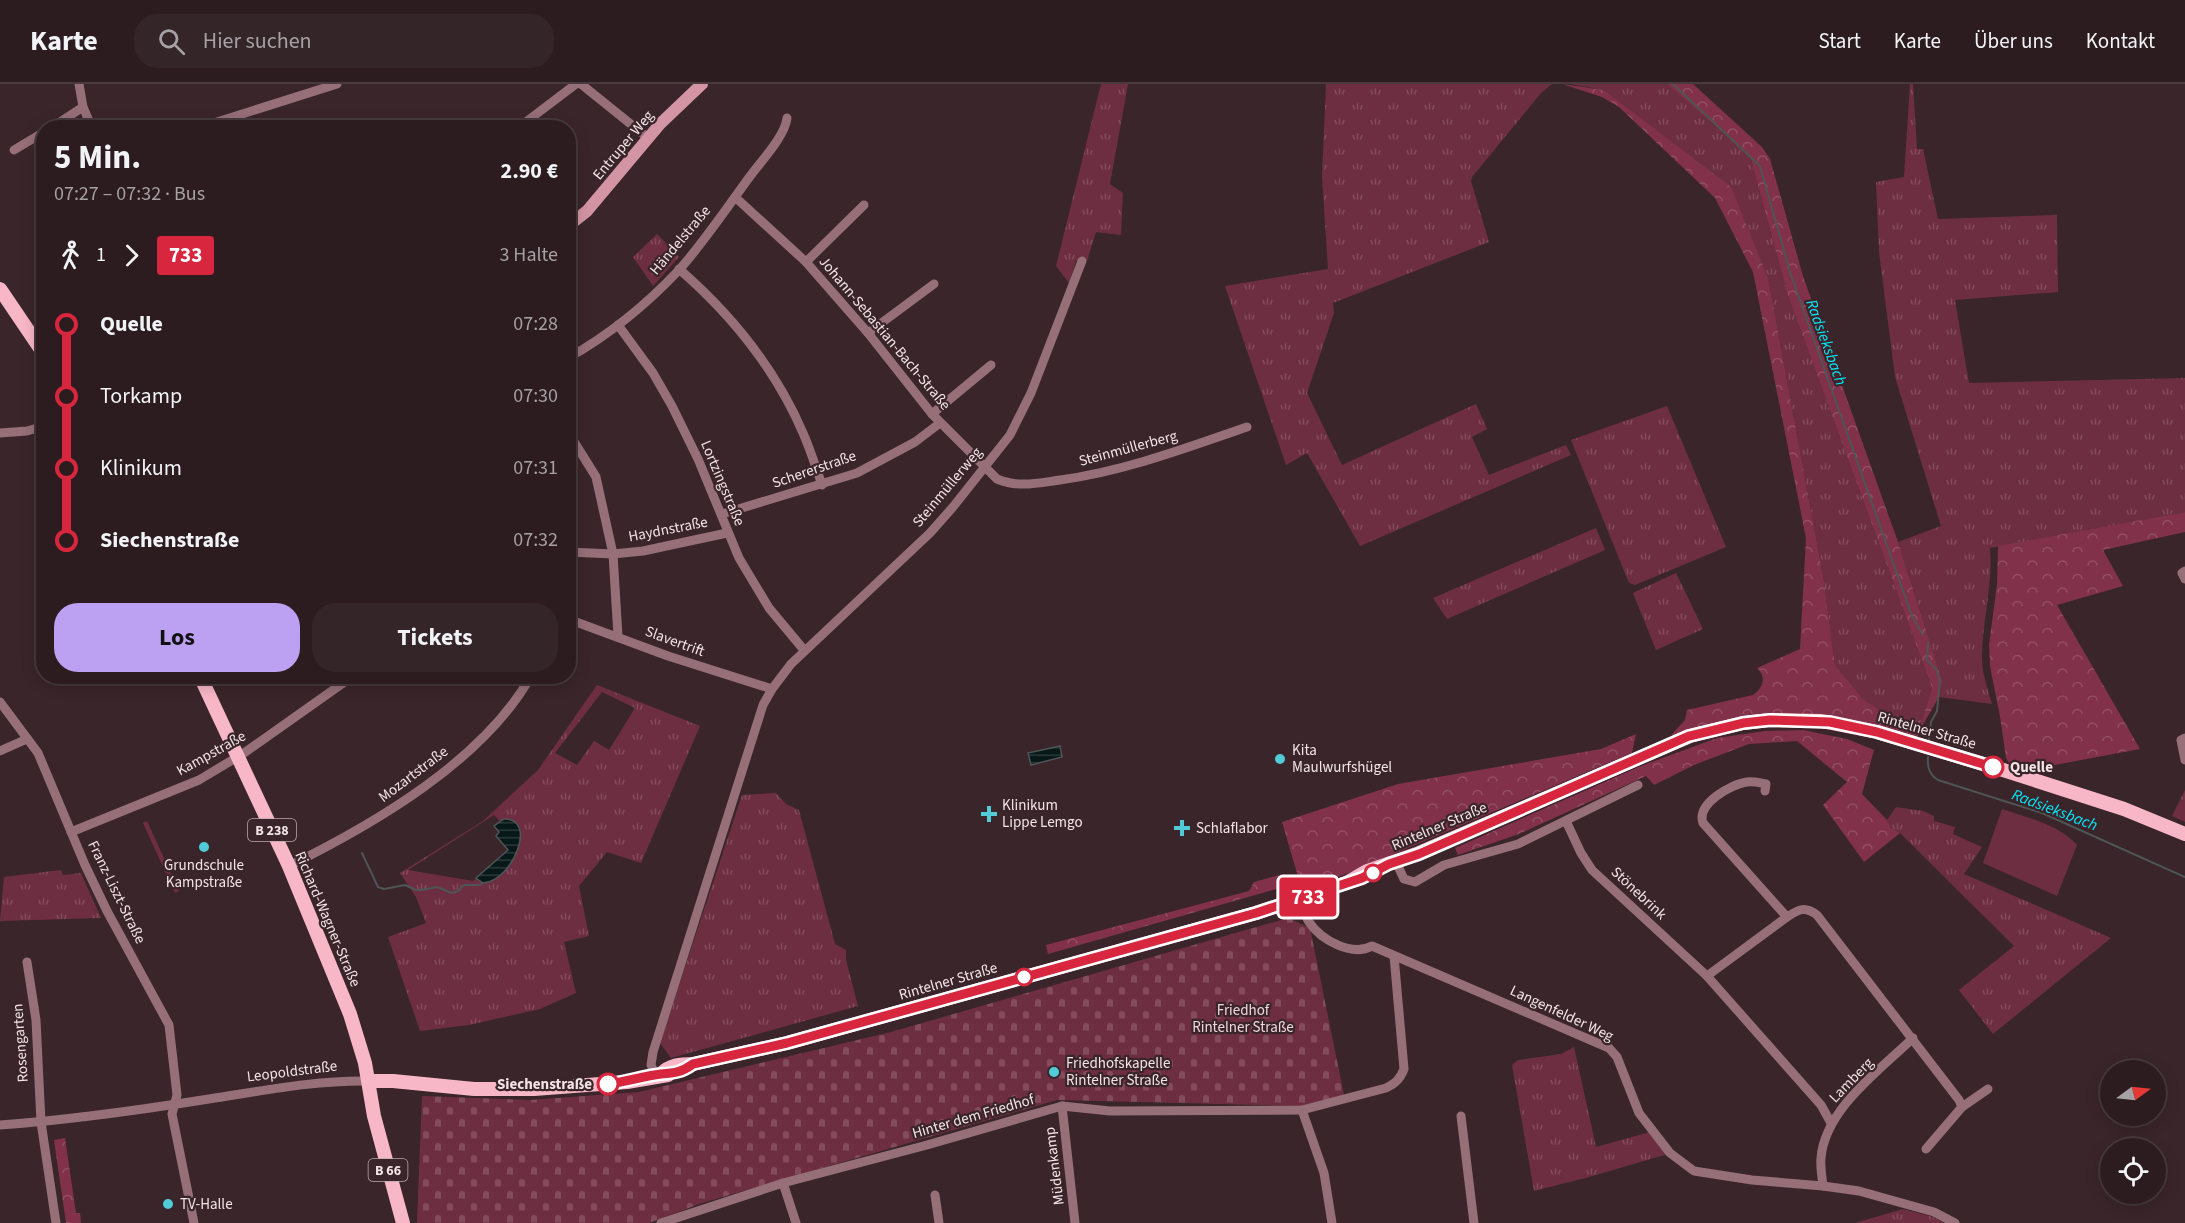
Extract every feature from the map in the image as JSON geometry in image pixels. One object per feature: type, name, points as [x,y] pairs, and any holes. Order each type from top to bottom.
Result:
[{"type":"main road","name":"Entruper Weg","points":[[576,220],[587,211],[648,138],[702,84]]},
{"type":"main road","points":[[0,289],[36,342]]},
{"type":"main road","name":"Richard-Wagner-Straße","points":[[204,684],[289,866],[350,1014],[369,1081]]},
{"type":"main road","name":"Rintelner Straße","points":[[590,1086],[627,1082],[658,1075],[667,1068],[681,1064],[693,1064],[787,1043],[1300,900],[1348,882],[1367,871],[1393,863],[1689,736],[1743,723],[1770,720],[1821,721],[1877,732],[2124,809],[2185,834]]},
{"type":"main road","name":"Leopoldstraße","points":[[369,1081],[393,1081],[474,1089],[590,1086]]},
{"type":"main road","name":"B 66","points":[[369,1081],[374,1116],[403,1223]]},
{"type":"street","points":[[79,84],[83,107],[89,120]]},
{"type":"street","points":[[223,120],[337,84]]},
{"type":"street","points":[[529,120],[576,84]]},
{"type":"street","points":[[580,84],[648,138]]},
{"type":"street","points":[[63,120],[83,107]]},
{"type":"street","name":"Händelstraße","points":[[576,353],[618,325],[679,269],[786,126],[787,118]]},
{"type":"street","points":[[14,150],[36,137]]},
{"type":"street","name":"Johann-Sebastian-Bach-Straße","points":[[735,197],[806,262],[868,333],[932,414],[984,466]]},
{"type":"street","points":[[806,262],[864,205]]},
{"type":"street","name":"Steinmüllerweg","points":[[772,689],[804,650],[930,532],[1010,435],[1030,393],[1082,261]]},
{"type":"street","points":[[679,269],[723,309],[752,344],[774,376],[804,433],[822,485]]},
{"type":"street","points":[[868,333],[934,284]]},
{"type":"street","name":"Lortzingstraße","points":[[618,325],[653,373],[672,406],[698,459],[739,558],[769,608],[804,650]]},
{"type":"street","points":[[932,414],[991,365]]},
{"type":"street","name":"Schererstraße","points":[[722,514],[822,485],[857,472],[915,442],[940,423]]},
{"type":"street","name":"Steinmüllerberg","points":[[984,466],[997,479],[1008,483],[1035,484],[1104,473],[1247,427]]},
{"type":"street","points":[[0,433],[36,428]]},
{"type":"street","points":[[576,445],[596,477],[613,554],[618,636]]},
{"type":"street","name":"Haydnstraße","points":[[576,552],[613,554],[643,551],[727,533]]},
{"type":"street","points":[[2185,571],[2182,573],[2185,579]]},
{"type":"street","name":"Slavertrift","points":[[576,622],[668,656],[772,689]]},
{"type":"street","name":"Kampstraße","points":[[71,832],[199,780],[238,757],[342,684]]},
{"type":"street","name":"Mozartstraße","points":[[289,866],[380,817],[462,757],[518,699],[526,684]]},
{"type":"street","points":[[658,1075],[651,1065],[653,1052],[764,705],[772,689]]},
{"type":"street","name":"Franz-Liszt-Straße","points":[[0,702],[46,769],[71,832],[107,911],[169,1025],[177,1095],[172,1114],[194,1223]]},
{"type":"street","points":[[2185,738],[2181,740],[2185,759]]},
{"type":"street","points":[[0,751],[27,739]]},
{"type":"street","points":[[1765,791],[1766,784],[1758,782],[1734,786],[1722,792],[1704,807],[1701,817],[1703,823],[1787,916]]},
{"type":"street","points":[[1393,863],[1404,879],[1415,882],[1438,867],[1518,844],[1638,785]]},
{"type":"street","name":"Stönebrink","points":[[1566,821],[1592,870],[1707,976],[1821,1105],[1831,1123]]},
{"type":"street","name":"Langenfelder Weg","points":[[1300,900],[1309,922],[1328,940],[1356,950],[1372,946],[1609,1048],[1617,1057],[1638,1113],[1670,1153],[1694,1171],[1752,1180],[1859,1191],[1934,1212],[1955,1223]]},
{"type":"street","points":[[1707,976],[1787,916],[1804,908],[1817,915],[1913,1038],[1962,1107]]},
{"type":"street","name":"Hinter dem Friedhof","points":[[661,1223],[783,1183],[927,1146],[1062,1106],[1110,1111],[1302,1110],[1386,1088],[1401,1078],[1404,1069],[1394,956]]},
{"type":"street","name":"Rosengarten","points":[[27,962],[36,1020],[41,1122],[56,1223]]},
{"type":"street","name":"Lamberg","points":[[1823,1186],[1821,1157],[1831,1123],[1849,1100],[1913,1038]]},
{"type":"street","name":"Leopoldstraße","points":[[0,1125],[174,1105],[295,1086],[369,1081]]},
{"type":"street","points":[[1926,1149],[1962,1107],[1988,1089]]},
{"type":"street","name":"Müdenkamp","points":[[1062,1106],[1075,1223]]},
{"type":"street","points":[[1302,1110],[1324,1173],[1332,1223]]},
{"type":"street","points":[[1461,1116],[1474,1223]]},
{"type":"street","points":[[783,1183],[796,1223]]},
{"type":"street","points":[[935,1195],[939,1223]]},
{"type":"green space","points":[[1101,84],[1128,84],[1110,184],[1123,193],[1121,235],[1096,232],[1087,261],[1076,261],[1069,283],[1056,266]]},
{"type":"green space","points":[[1326,84],[1552,84],[1541,93],[1472,177],[1471,181],[1489,242],[1333,303],[1334,313],[1307,393],[1342,465],[1476,404],[1487,429],[1472,437],[1489,475],[1566,445],[1571,455],[1360,546],[1307,453],[1286,465],[1225,286],[1328,269],[1322,176]]},
{"type":"green space","points":[[1562,84],[1604,90],[1731,187],[1768,277],[1824,581],[1835,665],[1864,700],[1918,733],[1918,739],[1865,724],[1813,714],[1777,714],[1673,737],[1672,734],[1685,720],[1687,710],[1753,695],[1763,682],[1762,675],[1757,668],[1800,649],[1806,538],[1753,272],[1715,198],[1619,107],[1602,97]]},
{"type":"green space","points":[[1570,84],[1667,84],[1750,156],[1787,293],[1932,688],[1918,733],[1864,700],[1835,665],[1824,581],[1768,277],[1731,188],[1604,90]]},
{"type":"green space","points":[[1667,84],[1693,84],[1762,147],[1770,159],[1803,276],[1898,542],[1942,680],[1939,697],[1918,733],[1932,688],[1787,293],[1750,156]]},
{"type":"green space","points":[[1910,84],[1913,84],[1917,149],[1923,149],[1938,219],[2057,215],[2058,292],[1955,300],[1969,383],[2185,378],[2185,512],[1990,548],[1990,575],[1982,659],[1992,704],[1939,697],[1942,680],[1898,542],[1941,526],[1895,377],[1879,252],[1876,182],[1904,177]]},
{"type":"green space","points":[[657,234],[679,257],[653,286],[633,257]]},
{"type":"green space","points":[[1667,406],[1726,547],[1635,585],[1629,583],[1571,440]]},
{"type":"green space","points":[[2185,512],[2185,532],[2103,550],[2123,586],[2057,605],[2140,749],[2028,770],[2009,763],[2006,758],[1990,666],[1989,645],[1997,584],[1998,546]]},
{"type":"green space","points":[[1596,528],[1605,550],[1447,619],[1433,598]]},
{"type":"green space","points":[[1676,573],[1703,629],[1656,650],[1633,593]]},
{"type":"green space","points":[[597,685],[700,726],[641,863],[607,852],[579,886],[589,936],[564,942],[576,993],[540,1009],[469,1025],[420,1031],[388,937],[426,923],[416,897],[400,873],[483,821],[538,770]],"holes":[[[602,692],[635,708],[609,750],[594,741],[577,765],[555,753]],[[494,815],[500,821],[494,826],[499,832],[496,836],[508,850],[473,881],[408,870]]]},
{"type":"green space","points":[[1803,730],[1847,739],[1874,750],[1862,794],[1887,820],[1891,828],[1900,833],[1864,862],[1823,805],[1847,782],[1797,741],[1749,744],[1694,765],[1654,785],[1646,776],[1519,834],[1458,855],[1455,848],[1641,766],[1717,738],[1765,731]]},
{"type":"green space","points":[[1636,734],[1632,753],[1351,872],[1302,890],[1282,822],[1398,784],[1601,749]]},
{"type":"green space","points":[[2185,790],[2185,822],[2172,816]]},
{"type":"green space","points":[[776,793],[786,804],[799,810],[835,944],[846,950],[846,960],[858,1006],[671,1058],[660,1043],[742,795]]},
{"type":"green space","points":[[1896,807],[1923,811],[1934,816],[1934,821],[1955,827],[1953,834],[1982,847],[1964,874],[2111,938],[1993,1034],[1959,990],[2014,946],[1900,833],[1891,828],[1887,820]]},
{"type":"green space","points":[[2002,809],[2052,827],[2077,845],[2057,896],[1983,863]]},
{"type":"green space","points":[[147,821],[179,891],[175,893],[143,823]]},
{"type":"green space","points":[[61,870],[63,875],[81,873],[101,918],[0,921],[4,877]]},
{"type":"green space","points":[[1283,874],[1290,885],[1048,954],[1046,945],[1249,891],[1254,882]]},
{"type":"green space","name":"Friedhof Rintelner Straße","points":[[1288,918],[1310,928],[1344,1095],[1301,1106],[1057,1100],[702,1203],[649,1223],[417,1223],[422,1096],[530,1100],[639,1092],[891,1032]]},
{"type":"green space","points":[[1574,1047],[1596,1147],[1650,1132],[1668,1154],[1534,1191],[1512,1065],[1518,1060],[1561,1054]]},
{"type":"green space","points":[[65,1138],[76,1213],[80,1213],[81,1223],[66,1223],[54,1140]]},
{"type":"green space","points":[[1903,1209],[1933,1217],[1944,1223],[1855,1223]]},
{"type":"shaded area","points":[[1060,746],[1062,757],[1031,765],[1028,753]]},
{"type":"shaded area","points":[[504,819],[514,821],[519,828],[518,850],[504,872],[494,880],[483,883],[476,878],[508,850],[496,836],[499,832],[494,826]]},
{"type":"waterway","name":"Radsieksbach","points":[[1673,84],[1760,166],[1791,275],[1912,616],[1923,635]]},
{"type":"waterway","name":"Radsieksbach","points":[[1928,642],[1927,660],[1936,669],[1940,680],[1937,711],[1931,722],[1929,739]]},
{"type":"waterway","name":"Radsieksbach","points":[[1928,757],[1929,770],[1938,780],[2042,813],[2185,877]]},
{"type":"waterway","points":[[362,853],[378,887],[384,889],[405,885],[416,890],[437,887],[452,893],[464,885],[483,883]]},
{"type":"bus line","name":"733","points":[[608,1084],[661,1074],[672,1075],[684,1071],[693,1064],[787,1043],[1287,904],[1379,871],[1389,864],[1419,854],[1689,736],[1743,723],[1770,720],[1830,722],[1877,732],[1993,767]]},
{"type":"place","name":"Kita Maulwurfshügel","points":[[1280,759]]},
{"type":"place","name":"Quelle","points":[[1993,767]]},
{"type":"place","name":"Klinikum Lippe Lemgo","points":[[989,814]]},
{"type":"place","name":"Schlaflabor","points":[[1182,828]]},
{"type":"place","name":"Grundschule Kampstraße","points":[[204,847]]},
{"type":"place","name":"Friedhofskapelle Rintelner Straße","points":[[1054,1072]]},
{"type":"place","name":"Siechenstraße","points":[[608,1084]]},
{"type":"place","name":"TV-Halle","points":[[168,1204]]}]
